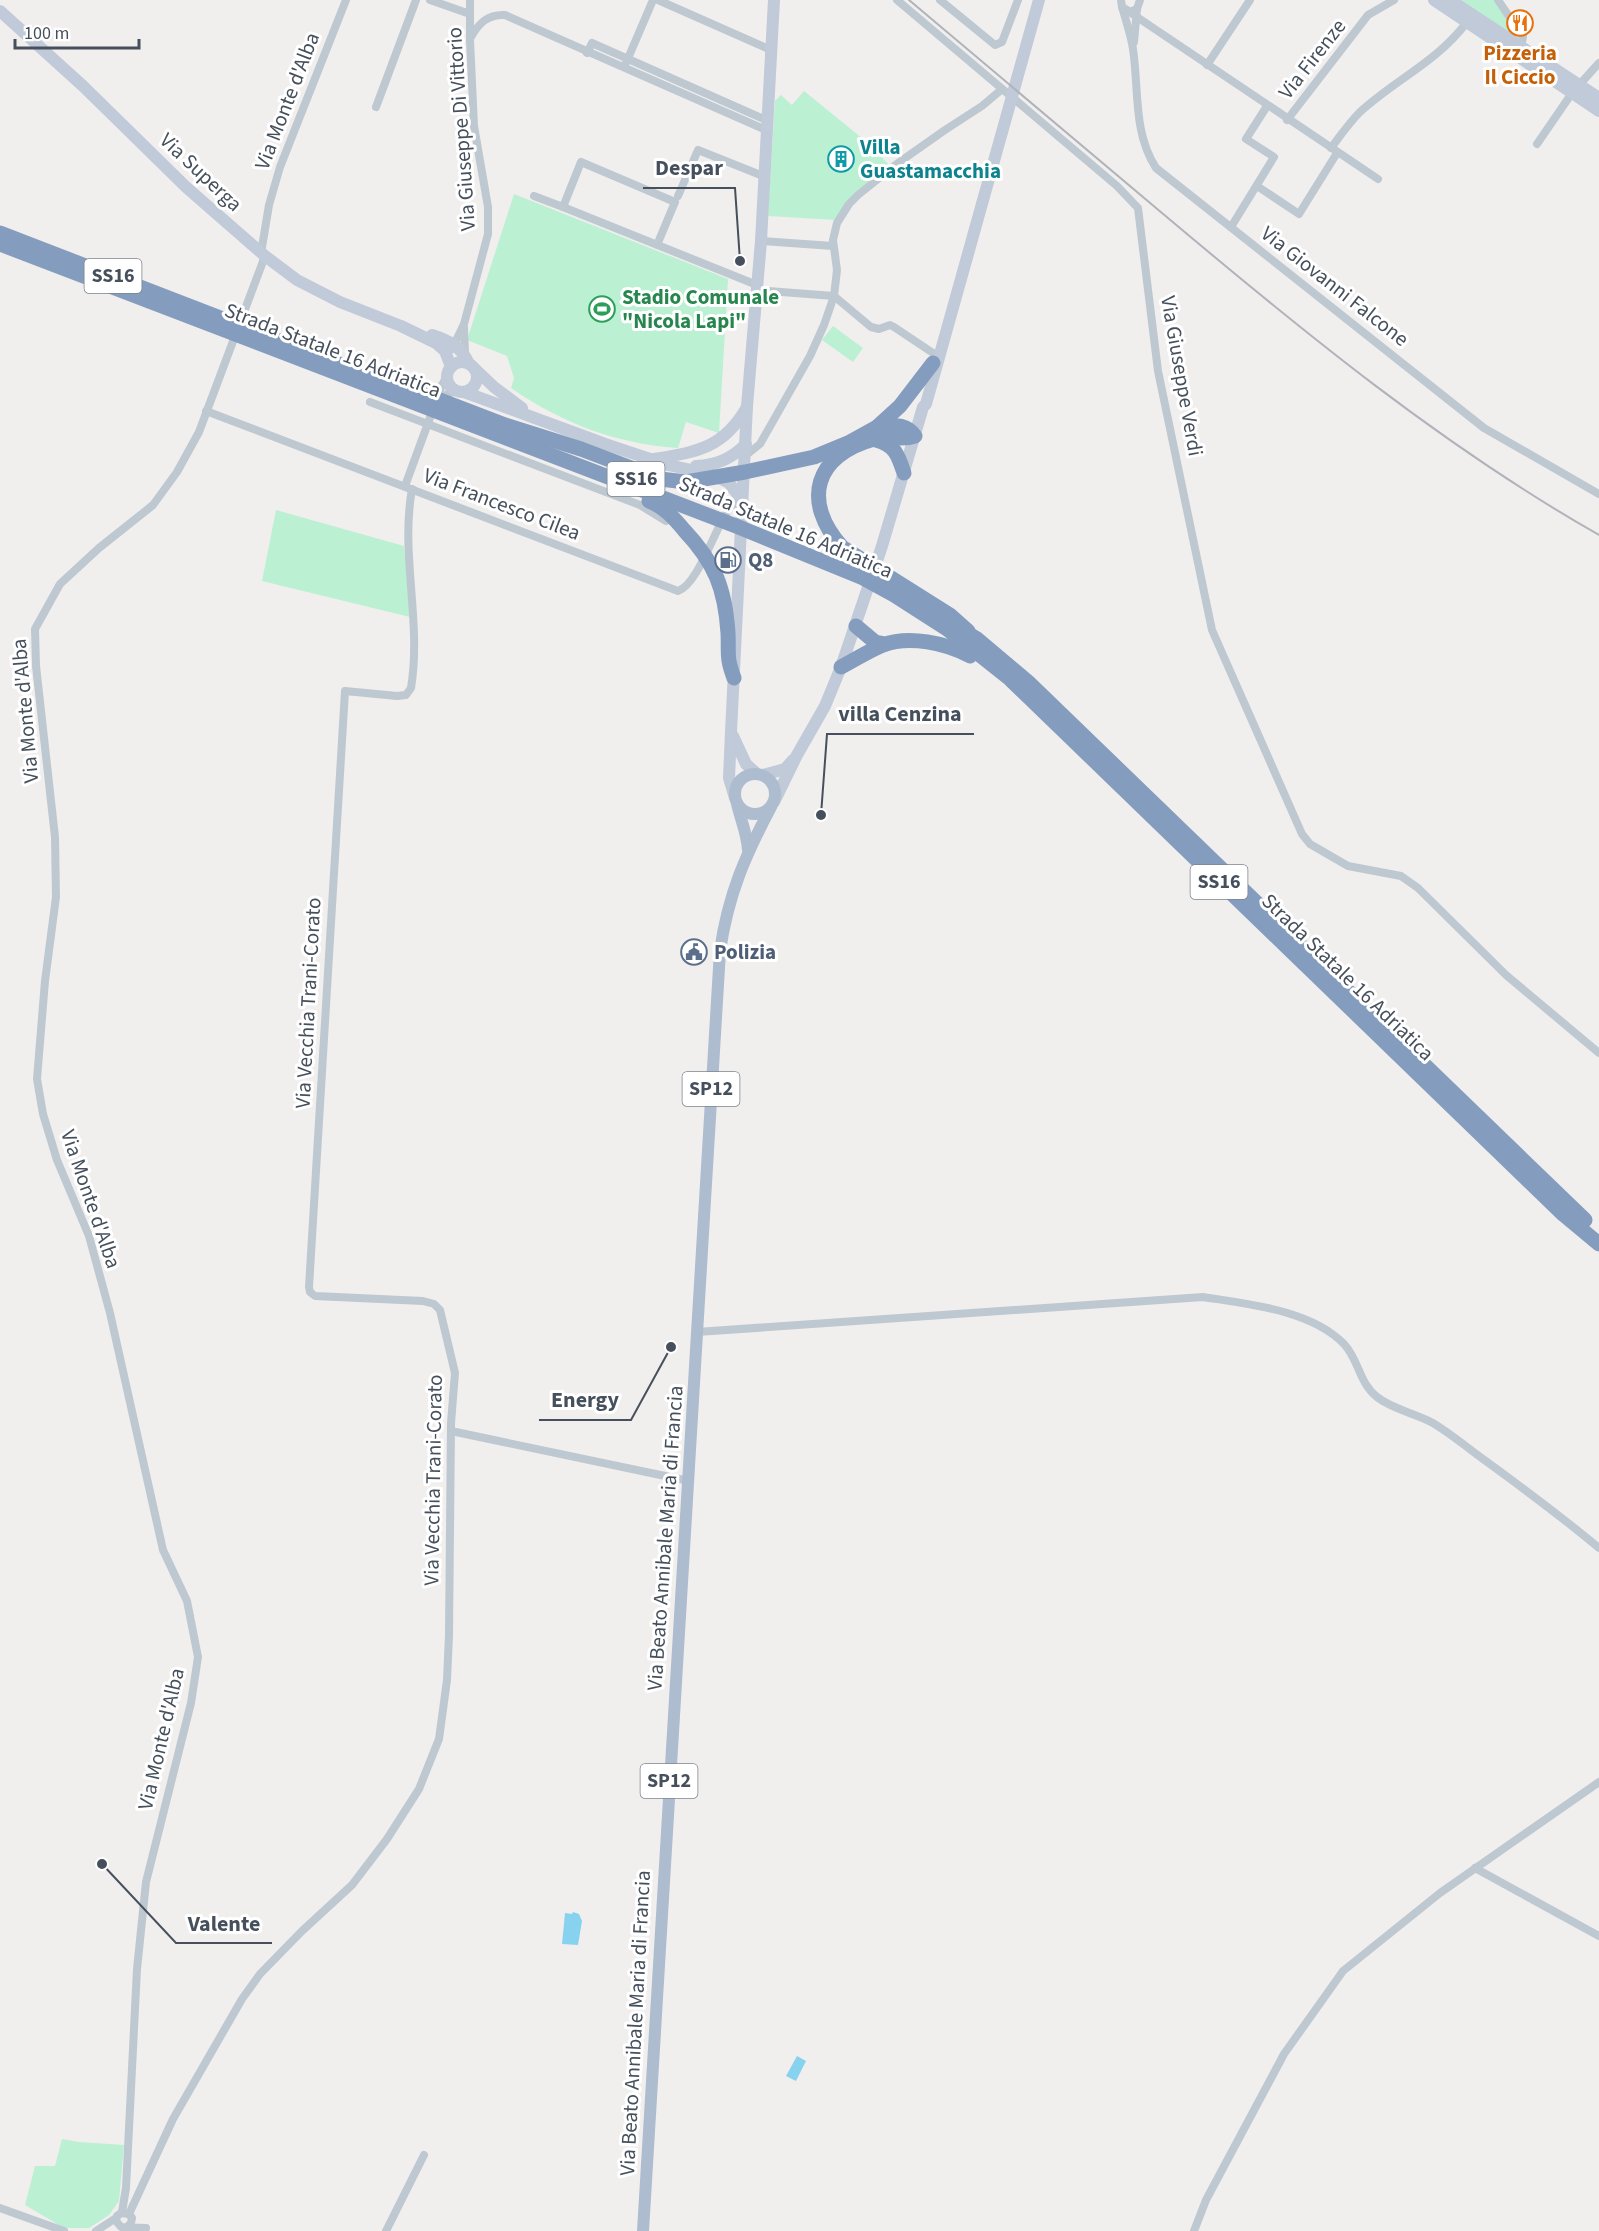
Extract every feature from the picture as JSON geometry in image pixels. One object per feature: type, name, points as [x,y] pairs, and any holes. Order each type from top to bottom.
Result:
[{"type":"highway","name":"Strada Statale 16 Adriatica","points":[[0,233],[224,325]]},
{"type":"highway","name":"Strada Statale 16 Adriatica","points":[[0,244],[246,333],[371,389],[521,444],[746,530],[861,577],[900,590],[1010,679],[1563,1214],[1599,1244]]},
{"type":"highway","name":"SS16","points":[[900,590],[842,547],[828,531],[820,514],[819,486],[826,468],[837,456],[875,433],[900,406],[934,359]]},
{"type":"highway","name":"SS16","points":[[371,389],[389,380],[505,425],[581,449],[660,479],[686,482],[814,457],[898,425],[910,428],[915,436]]},
{"type":"highway","name":"Strada Statale 16 Adriatica","points":[[371,389],[386,385],[826,553],[900,590],[977,639],[1036,690],[1572,1209],[1599,1231]]},
{"type":"highway","points":[[875,433],[897,451],[904,472]]},
{"type":"highway","name":"SS16","points":[[521,444],[543,461],[652,502],[668,512],[701,548],[714,568],[728,633],[727,661],[734,678]]},
{"type":"highway","points":[[856,626],[874,642],[885,644]]},
{"type":"highway","name":"SS16","points":[[841,667],[885,644],[932,642],[954,648],[975,660],[1053,728],[1069,736]]},
{"type":"main road","points":[[760,775],[772,783],[775,789],[773,805],[766,812],[753,815],[741,809],[736,801],[735,792],[740,781],[745,777],[760,775]]},
{"type":"main road","name":"Via Beato Annibale Maria di Francia","points":[[736,801],[747,834],[748,851]]},
{"type":"main road","name":"Via Beato Annibale Maria di Francia","points":[[643,2231],[720,951],[724,919],[748,851],[773,805]]},
{"type":"street","name":"Via Monte d'Alba","points":[[125,2216],[137,1969],[146,1882],[191,1703],[198,1657],[187,1601],[163,1550],[110,1313],[88,1236],[57,1160],[43,1114],[37,1079],[45,981],[56,897],[56,877],[55,837],[36,666],[35,629],[60,584],[99,548],[153,505],[177,472],[199,432],[263,254],[269,205],[280,167],[346,0]]},
{"type":"street","points":[[376,107],[416,0]]},
{"type":"street","points":[[430,0],[470,14]]},
{"type":"street","name":"Via Giuseppe Di Vittorio","points":[[438,398],[455,344],[464,324],[488,234],[488,207],[474,126],[470,0]]},
{"type":"street","points":[[624,69],[653,0]]},
{"type":"street","points":[[658,0],[771,50]]},
{"type":"street","points":[[736,801],[729,778],[731,732],[747,406],[761,241],[774,0]]},
{"type":"street","name":"Via Giuseppe Verdi","points":[[897,0],[1117,186],[1138,207],[1158,371],[1212,630],[1302,834],[1310,844],[1348,866],[1401,876],[1418,888],[1506,975],[1599,1053]]},
{"type":"street","points":[[940,0],[990,42],[998,45],[1002,42],[1018,0]]},
{"type":"street","points":[[923,407],[926,404],[1039,0]]},
{"type":"street","points":[[1207,64],[1250,0]]},
{"type":"street","name":"Via Firenze","points":[[1287,120],[1368,15],[1394,0]]},
{"type":"street","points":[[1434,0],[1520,52]]},
{"type":"street","points":[[1450,0],[1520,52],[1576,89],[1599,111]]},
{"type":"street","points":[[1498,0],[1523,37],[1520,52]]},
{"type":"street","points":[[1123,4],[1138,7],[1151,26],[1287,120],[1378,179]]},
{"type":"street","name":"Via Giovanni Falcone","points":[[1123,4],[1133,48],[1141,134],[1156,168],[1484,428],[1599,494]]},
{"type":"street","points":[[1138,7],[1151,26]]},
{"type":"street","name":"Via Giovanni Falcone","points":[[1133,48],[1138,7]]},
{"type":"street","name":"Via Superga","points":[[0,11],[83,86],[186,187],[263,254],[297,280],[340,302],[401,326],[436,343],[445,351],[450,385],[460,391],[533,415],[583,436],[669,465],[711,474],[729,483],[743,502]]},
{"type":"street","points":[[470,40],[478,26],[486,19],[493,15],[505,15],[624,69],[766,125]]},
{"type":"street","points":[[1257,186],[1299,214],[1334,150],[1359,114],[1438,55],[1467,22]]},
{"type":"street","points":[[587,53],[592,43],[766,125]]},
{"type":"street","points":[[1537,144],[1576,89],[1599,63]]},
{"type":"street","points":[[1576,89],[1599,98]]},
{"type":"street","points":[[746,450],[760,444],[799,376],[824,325],[834,296],[837,270],[833,246],[840,218],[858,195],[1001,90]]},
{"type":"street","points":[[1231,226],[1274,157],[1246,139],[1267,106]]},
{"type":"street","points":[[678,196],[698,150],[763,176]]},
{"type":"street","points":[[563,207],[581,162],[675,202],[657,245]]},
{"type":"street","points":[[534,196],[757,288],[834,296],[871,327],[879,329],[887,326],[894,327],[934,359]]},
{"type":"street","points":[[761,241],[833,246]]},
{"type":"street","name":"Via Giuseppe Di Vittorio","points":[[464,324],[470,362]]},
{"type":"street","name":"Via Superga","points":[[401,326],[455,344],[494,387],[533,415]]},
{"type":"street","points":[[773,805],[797,755],[825,706],[856,626],[915,436],[934,359],[944,333]]},
{"type":"street","points":[[409,488],[438,398],[473,387],[476,382],[477,372],[470,362],[459,362],[449,367]]},
{"type":"street","points":[[371,389],[428,424],[640,505],[663,518],[703,561]]},
{"type":"street","name":"Via Superga","points":[[653,459],[698,451],[718,441],[740,420],[747,406]]},
{"type":"street","name":"Via Francesco Cilea","points":[[206,411],[678,591],[684,587],[703,561],[729,508],[743,502]]},
{"type":"street","name":"Via Superga","points":[[686,467],[712,465],[746,450],[736,440],[718,441]]},
{"type":"street","name":"Via Vecchia Trani-Corato","points":[[125,2216],[143,2185],[173,2119],[242,1999],[260,1974],[352,1885],[387,1839],[419,1789],[440,1739],[447,1680],[452,1500],[451,1431],[455,1373],[440,1310],[434,1304],[423,1301],[315,1296],[310,1292],[309,1287],[345,691],[397,696],[406,694],[411,688],[413,616],[407,545],[409,488]]},
{"type":"street","points":[[731,732],[742,757],[760,775],[785,769],[797,755]]},
{"type":"street","points":[[697,1332],[1203,1297],[1249,1304],[1300,1317],[1326,1331],[1345,1345],[1363,1383],[1378,1398],[1432,1423],[1556,1512],[1599,1548]]},
{"type":"street","points":[[451,1431],[689,1481]]},
{"type":"street","points":[[1194,2231],[1206,2200],[1284,2054],[1344,1971],[1440,1893],[1599,1782]]},
{"type":"street","points":[[1475,1868],[1599,1936]]},
{"type":"street","points":[[386,2231],[424,2155]]},
{"type":"street","points":[[126,2188],[143,2185]]},
{"type":"street","points":[[0,2208],[64,2231]]},
{"type":"street","points":[[124,2227],[131,2223],[125,2216]]},
{"type":"street","points":[[124,2227],[117,2223],[125,2216]]},
{"type":"street","points":[[125,2216],[149,2229]]},
{"type":"street","points":[[96,2231],[125,2216]]},
{"type":"street","points":[[104,2231],[124,2227],[149,2229]]},
{"type":"green space","points":[[1457,0],[1494,0],[1518,38]]},
{"type":"green space","points":[[804,91],[868,143],[890,166],[836,220],[768,216],[775,101],[781,95],[792,105]]},
{"type":"green space","name":"Stadio Comunale \"Nicola Lapi\"","points":[[514,194],[728,279],[719,433],[686,422],[678,448],[633,442],[590,430],[550,412],[511,388],[514,378],[507,356],[467,340]]},
{"type":"green space","points":[[833,326],[863,348],[853,362],[822,340]]},
{"type":"green space","points":[[276,510],[404,546],[410,617],[262,581]]},
{"type":"green space","points":[[62,2139],[124,2145],[119,2201],[109,2215],[89,2228],[64,2228],[25,2205],[35,2166],[55,2166]]},
{"type":"water","points":[[573,1912],[579,1914],[582,1921],[578,1945],[562,1944],[565,1913],[572,1914]]},
{"type":"water","points":[[797,2056],[806,2061],[796,2081],[786,2076]]},
{"type":"railway","points":[[909,0],[1214,257],[1320,343],[1484,463],[1599,535]]},
{"type":"place","name":"Pizzeria Il Ciccio","points":[[1520,23]]},
{"type":"place","name":"Villa Guastamacchia","points":[[841,159]]},
{"type":"place","name":"Despar","points":[[740,261]]},
{"type":"place","name":"Stadio Comunale \"Nicola Lapi\"","points":[[602,309]]},
{"type":"place","name":"Q8","points":[[728,560]]},
{"type":"place","name":"villa Cenzina","points":[[821,815]]},
{"type":"place","name":"Polizia","points":[[694,952]]},
{"type":"place","name":"Energy","points":[[671,1347]]},
{"type":"place","name":"Valente","points":[[102,1864]]}]
